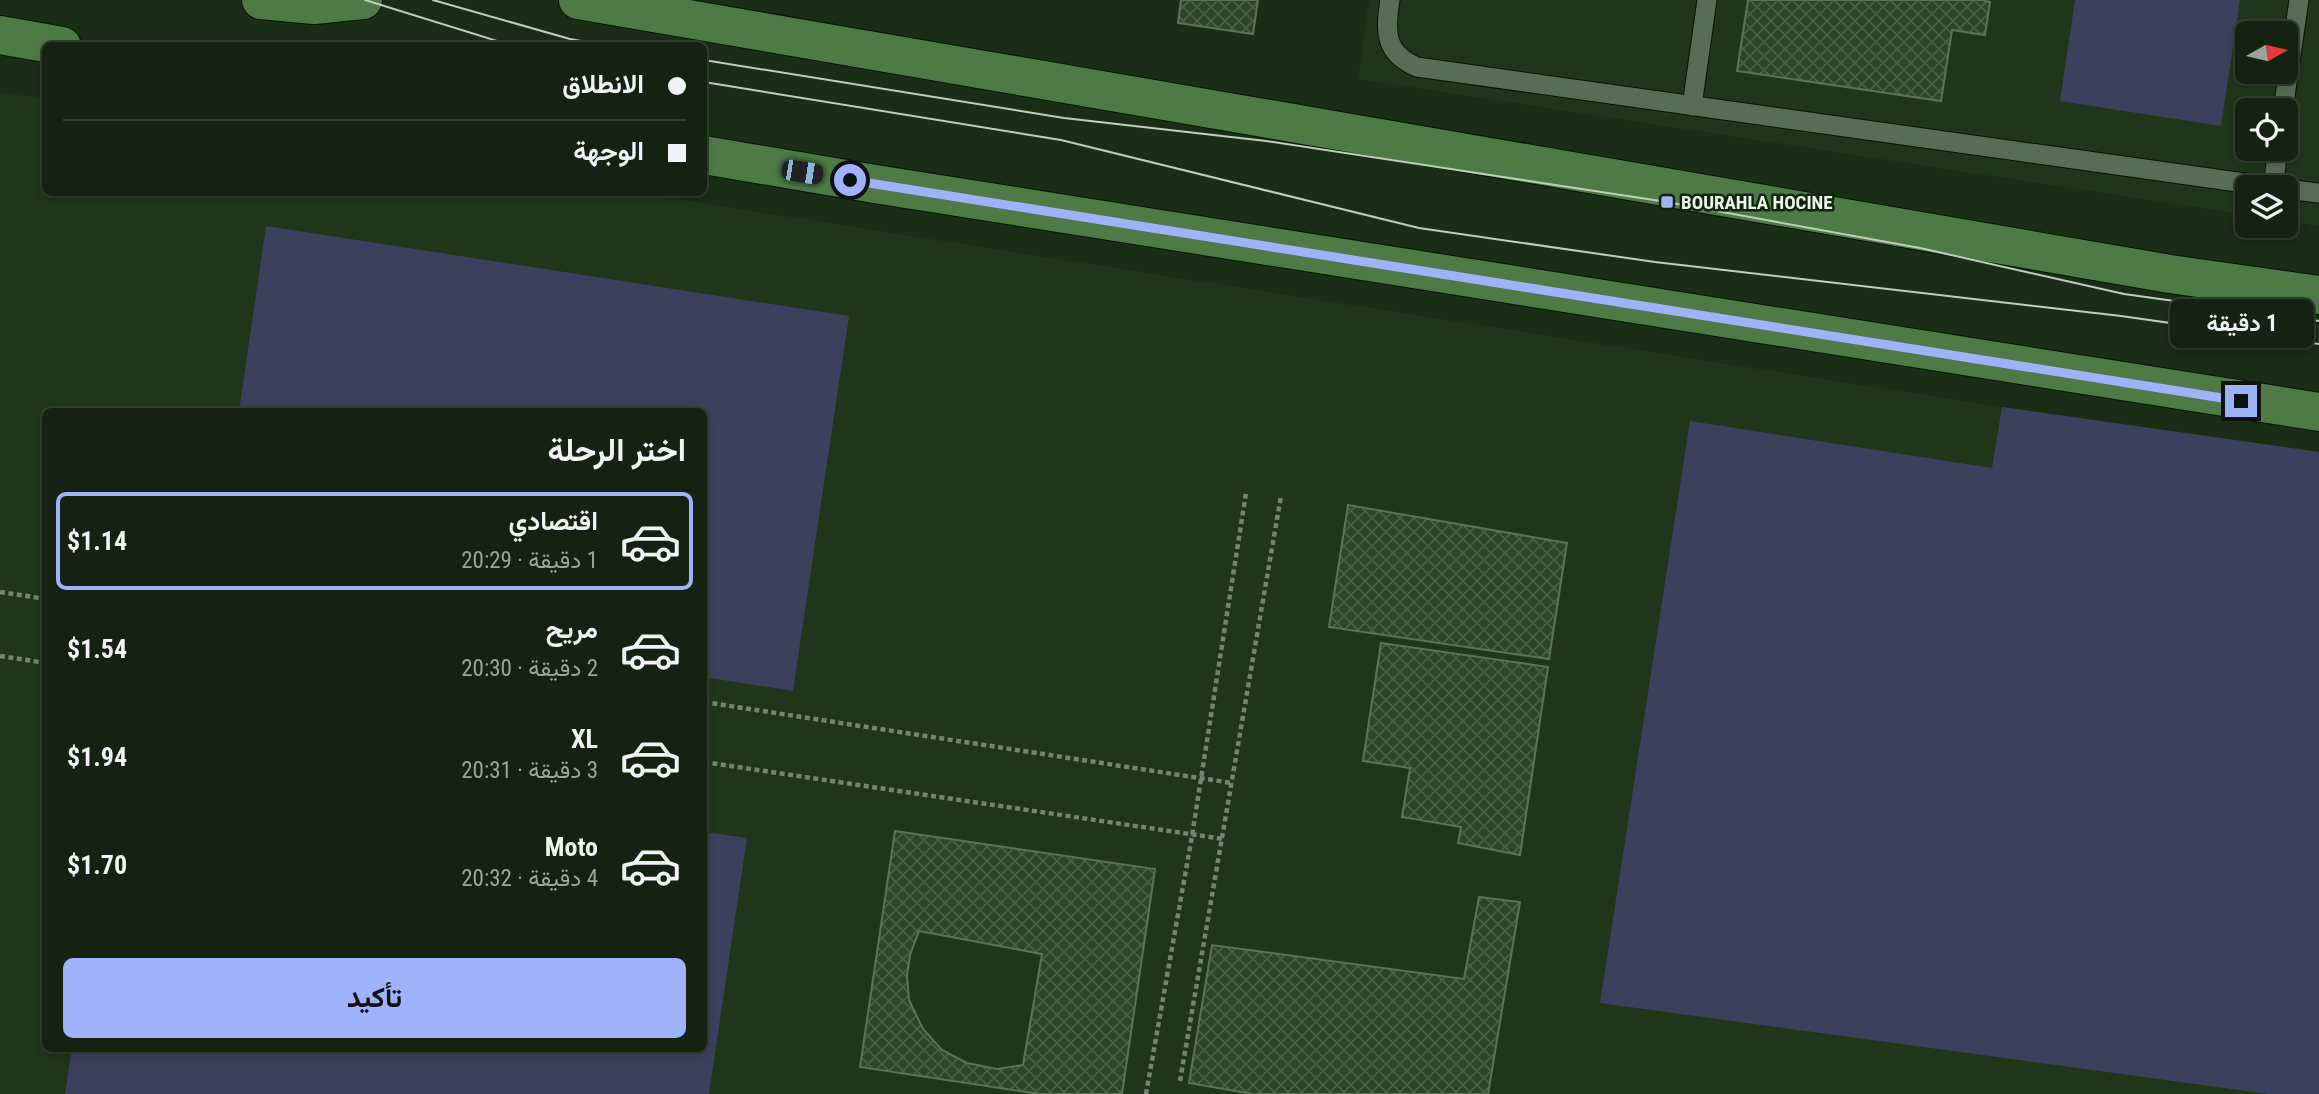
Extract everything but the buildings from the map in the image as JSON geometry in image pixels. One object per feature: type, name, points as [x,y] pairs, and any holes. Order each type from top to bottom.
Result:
[{"type":"street","points":[[261,0],[314,5],[363,0]]},
{"type":"street","points":[[578,0],[2170,274],[2319,295]]},
{"type":"street","points":[[0,35],[42,42]]},
{"type":"street","points":[[707,156],[2319,412]]},
{"type":"lane","points":[[1390,0],[1386,24],[1391,44],[1405,62],[1417,67],[2235,182]]},
{"type":"lane","points":[[1692,106],[1707,0]]},
{"type":"lane","points":[[2285,98],[2299,0]]},
{"type":"lane","points":[[2298,191],[2319,194]]},
{"type":"path","points":[[1146,1094],[1192,836],[1246,493]]},
{"type":"path","points":[[1180,1080],[1281,496]]},
{"type":"path","points":[[0,592],[42,598]]},
{"type":"path","points":[[0,656],[42,662]]},
{"type":"path","points":[[707,702],[1232,783]]},
{"type":"path","points":[[707,762],[1223,839]]},
{"type":"shaded area","points":[[1369,0],[2319,0],[2319,226],[2298,223],[2298,175],[2235,175],[2235,213],[1358,79]]},
{"type":"shaded area","points":[[2075,0],[2240,0],[2221,126],[2060,101]]},
{"type":"shaded area","points":[[0,92],[42,99],[42,196],[656,196],[2002,407],[2319,452],[2319,1094],[0,1094]]},
{"type":"shaded area","points":[[266,226],[849,316],[793,691],[707,677],[707,408],[239,408]]},
{"type":"shaded area","points":[[2002,407],[2319,452],[2319,1094],[2268,1094],[1600,1003],[1690,421],[1992,468]]},
{"type":"shaded area","points":[[707,832],[747,838],[709,1094],[65,1094],[71,1052],[707,1052]]},
{"type":"tram line","points":[[365,0],[500,42]]},
{"type":"tram line","points":[[433,0],[587,42]]},
{"type":"tram line","points":[[707,60],[1064,118],[1266,141],[1667,202],[1920,248],[2124,294],[2319,321]]},
{"type":"tram line","points":[[707,82],[1061,140],[1419,228],[1655,262],[2121,316],[2319,344]]},
{"type":"place","name":"BOURAHLA HOCINE","points":[[1667,202]]},
{"type":"route","points":[[850,180],[2241,401]]}]
